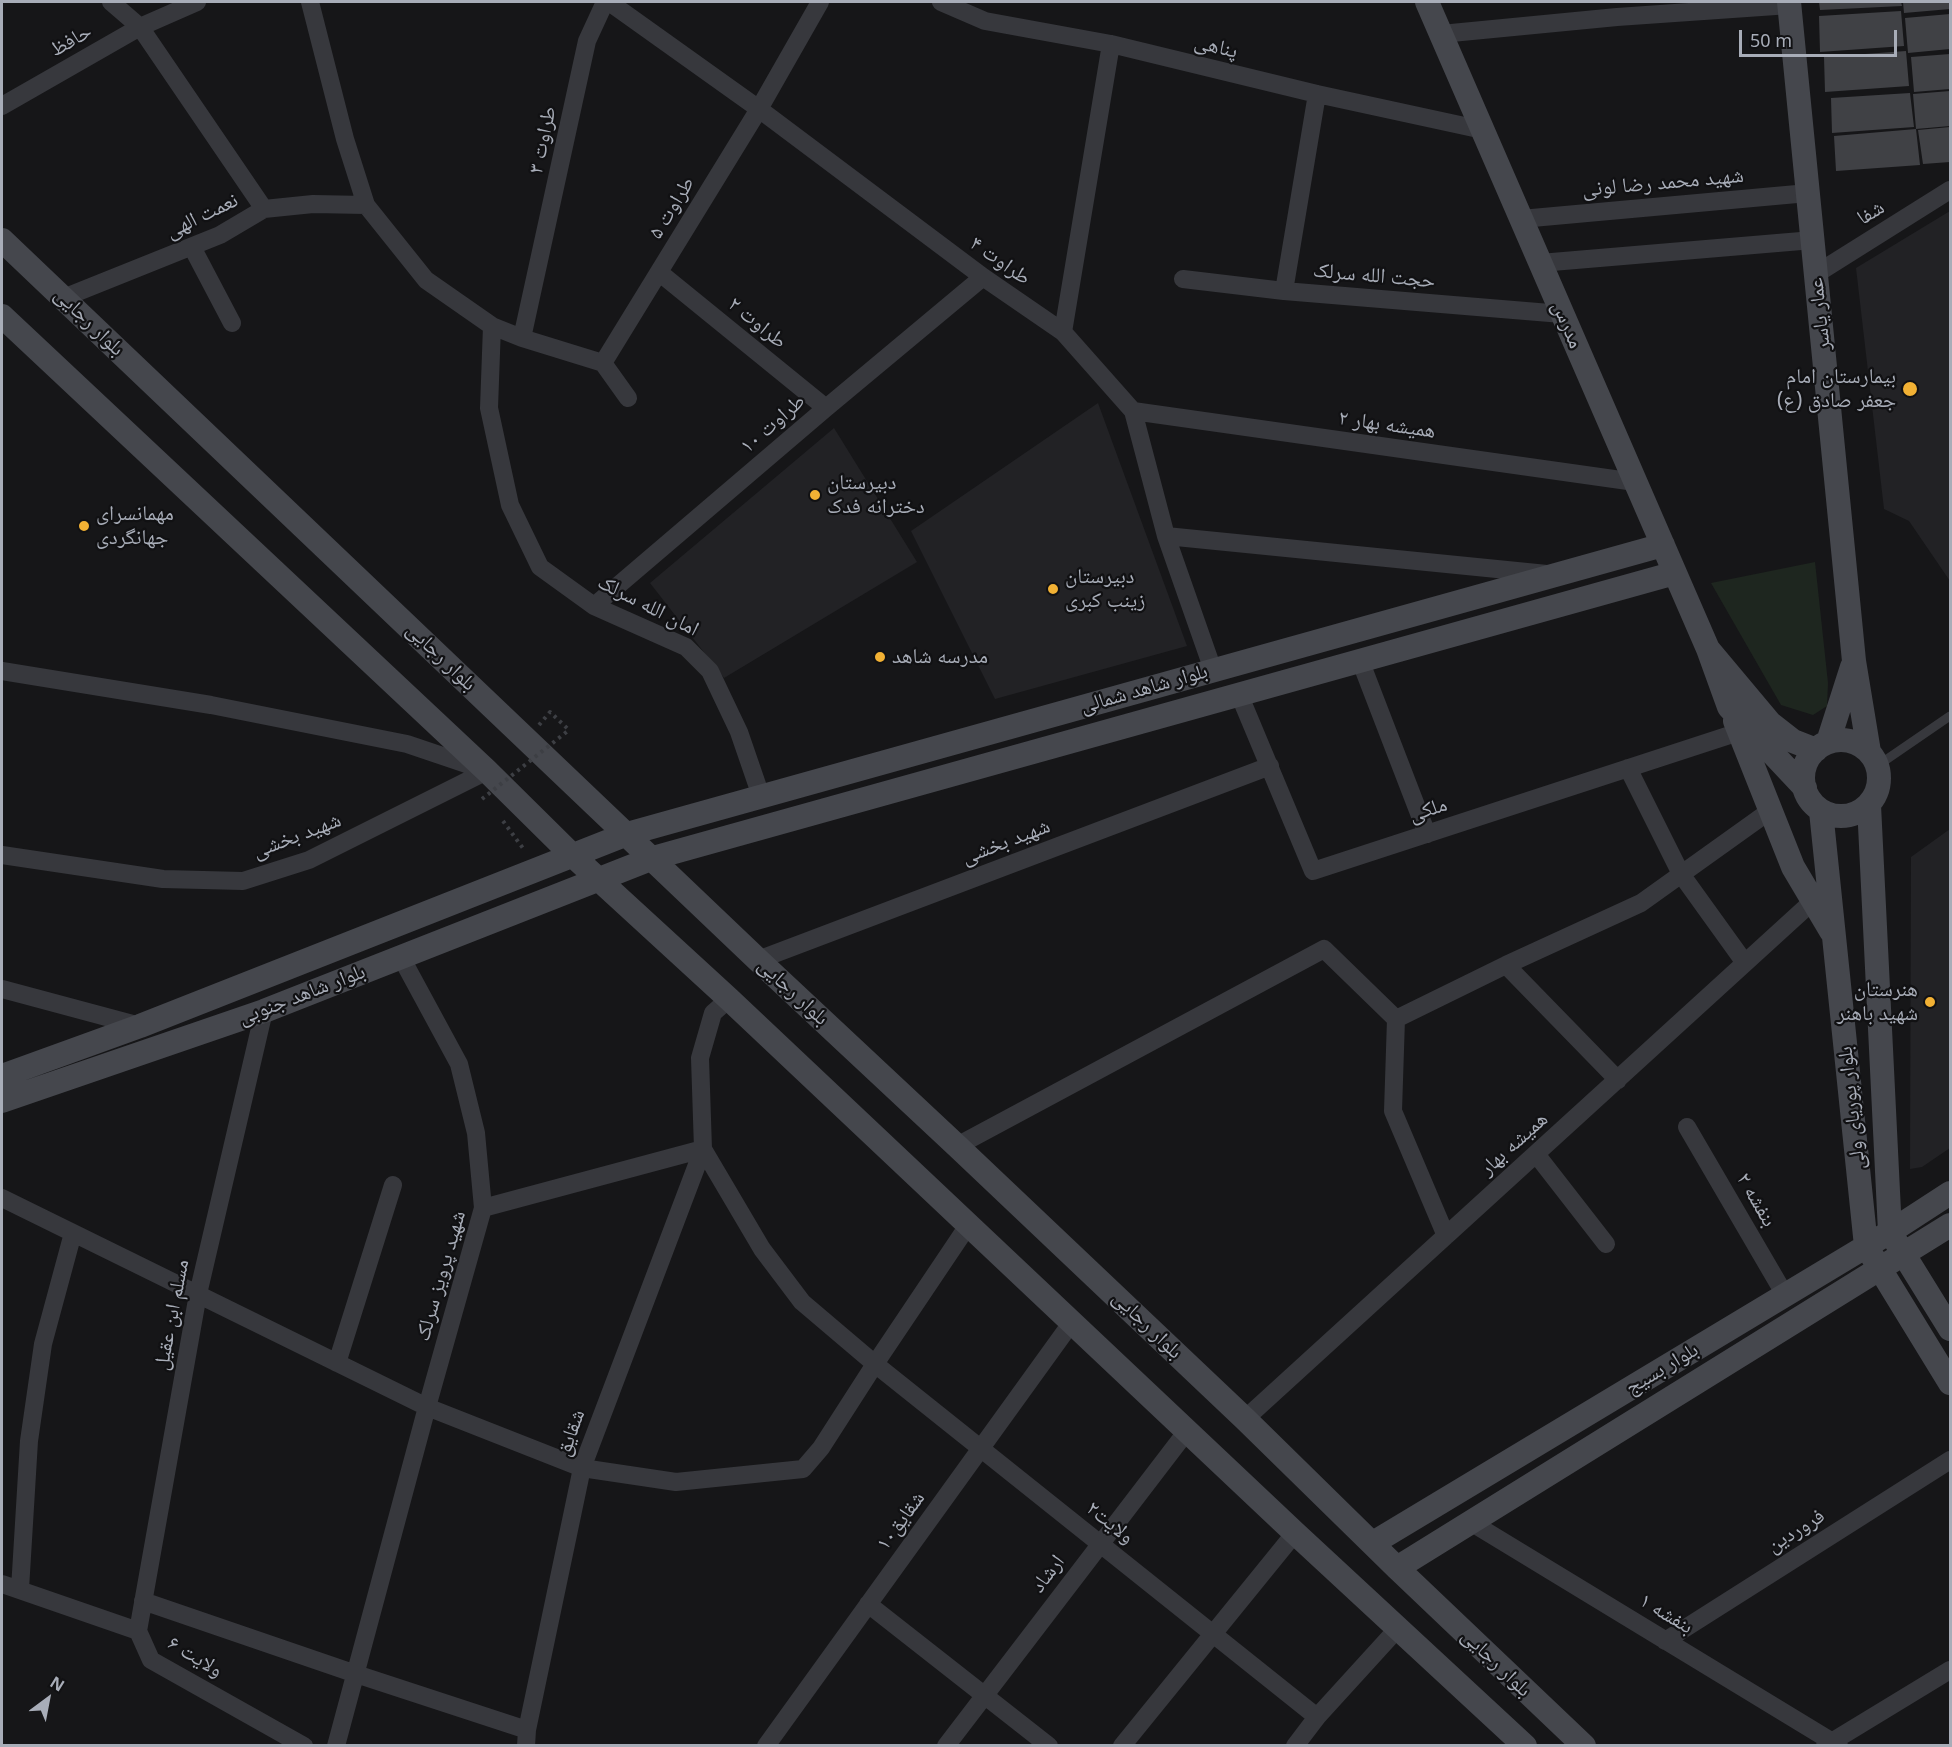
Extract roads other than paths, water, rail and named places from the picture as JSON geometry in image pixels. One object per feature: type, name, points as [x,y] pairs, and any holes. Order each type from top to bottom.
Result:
[{"type":"main road","name":"مدرس","points":[[1427,2],[1708,649],[1729,707],[1804,788]]},
{"type":"main road","name":"عمار یاسر","points":[[1790,3],[1854,662],[1873,759]]},
{"type":"main road","name":"بلوار رجایی","points":[[2,240],[758,960],[1245,1419],[1584,1746]]},
{"type":"main road","name":"بلوار رجایی","points":[[2,316],[488,771],[598,880],[729,999],[1295,1533],[1525,1746]]},
{"type":"main road","name":"بلوار شاهد شمالی","points":[[572,855],[627,834],[1662,545]]},
{"type":"main road","name":"بلوار شاهد شمالی","points":[[598,880],[652,858],[1674,573]]},
{"type":"main road","name":"مدرس","points":[[1708,649],[1770,723],[1793,741],[1822,746]]},
{"type":"main road","name":"عمار یاسر","points":[[1822,746],[1854,662]]},
{"type":"main road","points":[[1729,707],[1793,867],[1834,938]]},
{"type":"main road","points":[[1842,740],[1857,744],[1873,759],[1879,786],[1869,805],[1859,812],[1846,816],[1833,815],[1821,811],[1811,801],[1804,788],[1803,774],[1807,761],[1822,746],[1842,740]]},
{"type":"main road","name":"بلوار پوریای ولی","points":[[1869,805],[1890,1232]]},
{"type":"main road","name":"بلوار پوریای ولی","points":[[1821,811],[1866,1246],[1950,1383]]},
{"type":"main road","name":"بلوار شاهد جنوبی","points":[[2,1076],[140,1026],[572,855]]},
{"type":"main road","name":"بلوار شاهد جنوبی","points":[[2,1101],[264,1011],[598,880]]},
{"type":"main road","name":"بلوار بسیج","points":[[1373,1543],[1890,1232],[1950,1193]]},
{"type":"main road","name":"بلوار بسیج","points":[[1397,1568],[1469,1521],[1905,1255],[1950,1225]]},
{"type":"main road","points":[[1890,1232],[1950,1329]]},
{"type":"street","points":[[111,2],[140,27],[264,209]]},
{"type":"street","name":"حافظ","points":[[2,106],[140,27],[197,2]]},
{"type":"street","points":[[310,2],[345,139],[366,205],[426,280],[492,326],[522,338],[603,363],[628,398]]},
{"type":"street","name":"طراوت ۴","points":[[607,2],[759,109],[983,277],[1063,332],[1133,411],[1166,536],[1214,670]]},
{"type":"street","name":"طراوت ۳","points":[[522,338],[587,41],[607,2]]},
{"type":"street","name":"طراوت ۵","points":[[603,363],[759,109],[820,2]]},
{"type":"street","name":"پناهی","points":[[941,2],[985,21],[1111,44],[1317,94],[1483,130]]},
{"type":"street","points":[[1441,34],[1616,9],[1790,3]]},
{"type":"street","points":[[1063,332],[1111,44]]},
{"type":"street","points":[[1284,291],[1317,94]]},
{"type":"street","name":"شفا","points":[[1816,274],[1950,190]]},
{"type":"street","name":"شهید محمد رضا لونی","points":[[1521,219],[1808,193]]},
{"type":"street","name":"نعمت الهی","points":[[63,298],[220,235],[264,209],[313,204],[366,205]]},
{"type":"street","points":[[1540,263],[1813,240]]},
{"type":"street","points":[[192,247],[232,323]]},
{"type":"street","name":"طراوت ۲","points":[[660,273],[826,408]]},
{"type":"street","name":"طراوت ۱۰","points":[[594,606],[983,277]]},
{"type":"street","name":"حجت الله سرلک","points":[[1183,279],[1284,291],[1562,314]]},
{"type":"street","name":"امان الله سرلک","points":[[492,326],[489,408],[510,505],[540,567],[594,606],[686,647],[710,671],[739,732],[761,796]]},
{"type":"street","name":"همیشه بهار ۲","points":[[1133,411],[1635,483]]},
{"type":"street","points":[[1166,536],[1554,575]]},
{"type":"street","points":[[1360,660],[1427,834]]},
{"type":"street","points":[[2,671],[211,705],[407,744],[488,771]]},
{"type":"street","name":"ملکی","points":[[1239,694],[1313,871],[1739,732]]},
{"type":"street","name":"شهید بخشی","points":[[758,960],[1270,766]]},
{"type":"street","points":[[1628,768],[1681,874],[1745,963]]},
{"type":"street","name":"شهید بخشی","points":[[2,855],[164,879],[243,881],[309,860],[488,771]]},
{"type":"street","points":[[1396,1018],[1641,903],[1771,810]]},
{"type":"street","name":"همیشه بهار","points":[[1245,1419],[1813,901]]},
{"type":"street","points":[[957,1146],[1324,949],[1396,1018],[1393,1111],[1446,1236]]},
{"type":"street","name":"شهید پرویز سرلک","points":[[336,1746],[483,1208],[476,1133],[459,1064],[401,957]]},
{"type":"street","points":[[1506,965],[1618,1080]]},
{"type":"street","points":[[2,989],[140,1026]]},
{"type":"street","points":[[483,1208],[703,1149],[700,1058],[713,1013],[729,999]]},
{"type":"street","name":"مسلم ابن عقیل","points":[[138,1631],[198,1294],[264,1011]]},
{"type":"street","name":"بنفشه ۲","points":[[1687,1127],[1785,1295]]},
{"type":"street","name":"ولایت۲","points":[[703,1149],[762,1250],[802,1302],[874,1364],[1317,1717]]},
{"type":"street","name":"شقایق","points":[[526,1738],[582,1468],[703,1149]]},
{"type":"street","points":[[1536,1154],[1606,1244]]},
{"type":"street","points":[[337,1363],[393,1185]]},
{"type":"street","points":[[2,1198],[427,1407],[582,1468],[676,1482],[803,1469],[821,1448],[874,1364],[969,1224]]},
{"type":"street","points":[[20,1589],[29,1441],[43,1344],[73,1233]]},
{"type":"street","name":"شقایق۱۰","points":[[766,1746],[1072,1322]]},
{"type":"street","name":"ارشاد","points":[[946,1746],[1187,1431]]},
{"type":"street","name":"فروردین","points":[[1665,1641],[1950,1460]]},
{"type":"street","name":"بنفشه ۱","points":[[1469,1521],[1832,1744]]},
{"type":"street","points":[[1122,1746],[1295,1533]]},
{"type":"street","points":[[2,1584],[138,1631]]},
{"type":"street","points":[[143,1601],[356,1674],[526,1738]]},
{"type":"street","points":[[868,1604],[1048,1746]]},
{"type":"street","points":[[1296,1746],[1317,1717],[1399,1627]]},
{"type":"street","name":"ولایت ۶","points":[[138,1631],[151,1660],[304,1746]]},
{"type":"street","points":[[1832,1744],[1950,1670]]},
{"type":"lane","points":[[1873,759],[1950,716]]},
{"type":"place","name":"بیمارستان امام جعفر صادق (ع)","points":[[1910,389]]},
{"type":"place","name":"دبیرستان دخترانه فدک","points":[[815,495]]},
{"type":"place","name":"مهمانسرای جهانگردی","points":[[84,526]]},
{"type":"place","name":"دبیرستان زینب کبری","points":[[1053,589]]},
{"type":"place","name":"مدرسه شاهد","points":[[880,657]]},
{"type":"place","name":"هنرستان شهید باهنر","points":[[1930,1002]]}]
